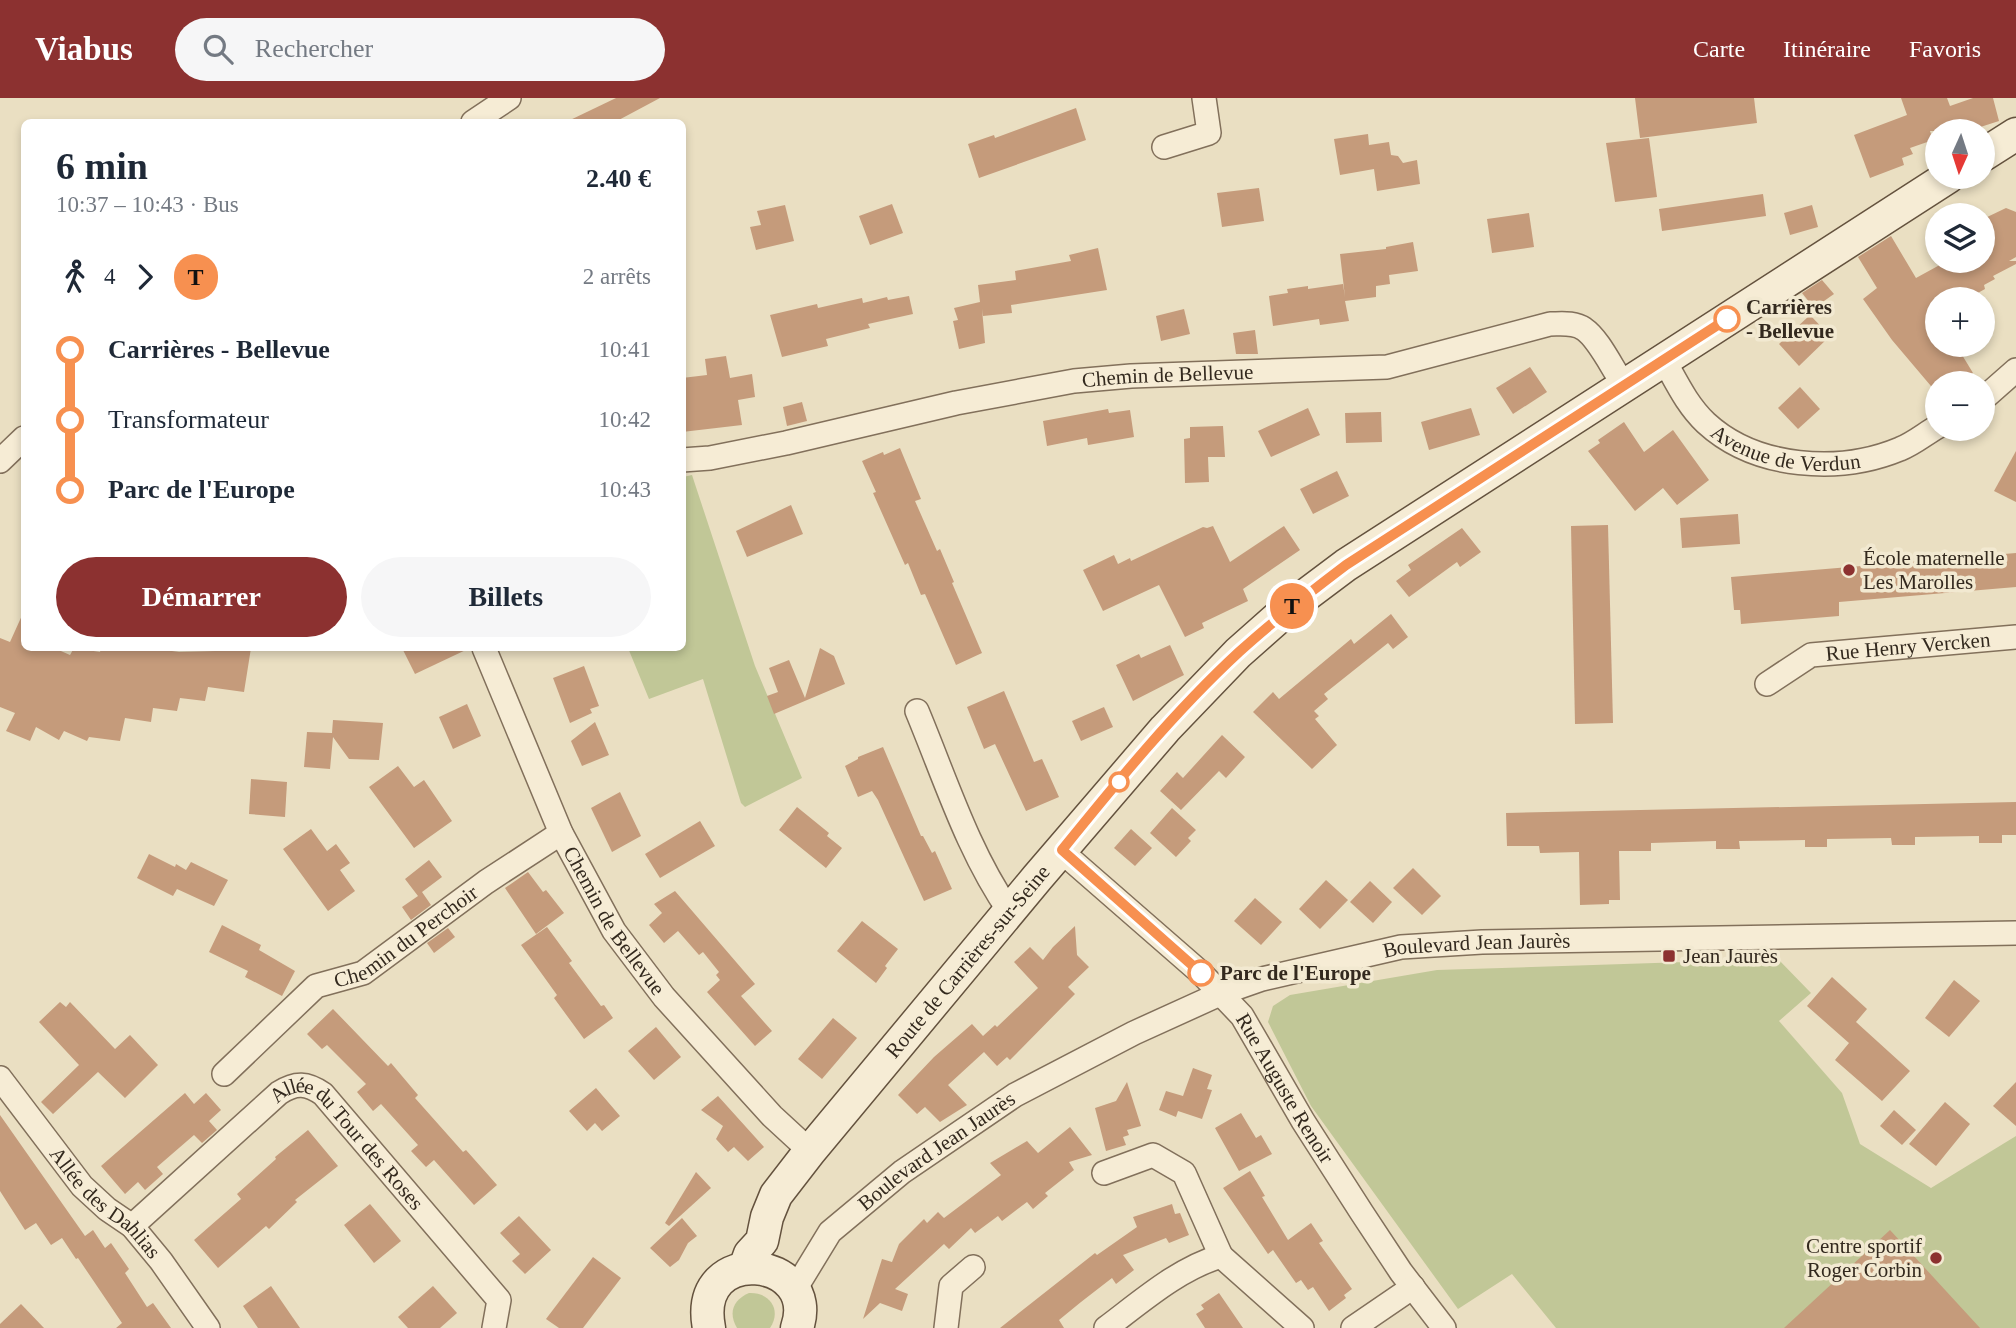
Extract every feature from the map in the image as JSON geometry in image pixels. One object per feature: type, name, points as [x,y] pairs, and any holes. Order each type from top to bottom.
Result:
[{"type":"street","points":[[477,119],[509,98]]},
{"type":"street","points":[[1164,147],[1209,133],[1204,98]]},
{"type":"street","points":[[1995,147],[2016,134]]},
{"type":"street","name":"Route de Carrières-sur-Seine","points":[[745,1268],[750,1254],[762,1241],[767,1217],[776,1195],[810,1151],[1165,729],[1238,653],[1290,607],[1346,565],[1929,189]]},
{"type":"street","name":"Chemin de Bellevue","points":[[686,460],[710,458],[786,443],[956,403],[1074,381],[1131,376],[1387,367],[1550,324],[1570,324],[1584,329],[1595,340],[1624,385]]},
{"type":"street","name":"Avenue de Verdun","points":[[1664,360],[1686,400],[1706,423],[1723,436],[1748,449],[1797,464],[1844,464],[1901,449],[1925,434]]},
{"type":"street","points":[[1995,388],[2016,370]]},
{"type":"street","points":[[0,461],[21,441]]},
{"type":"street","name":"Rue Henry Vercken","points":[[1767,684],[1811,656],[2016,637]]},
{"type":"street","name":"Chemin de Bellevue","points":[[485,651],[561,833],[614,931],[664,997],[772,1116],[810,1151]]},
{"type":"street","points":[[917,711],[993,888],[1010,912]]},
{"type":"street","name":"Chemin du Perchoir","points":[[224,1074],[316,986],[363,973],[486,882],[561,833]]},
{"type":"street","name":"Rue Auguste Renoir","points":[[1062,850],[1222,993],[1242,1016],[1303,1121],[1413,1287],[1444,1328]]},
{"type":"street","name":"Boulevard Jean Jaurès","points":[[794,1291],[830,1232],[902,1172],[1015,1095],[1134,1033],[1222,993],[1274,976],[1401,947],[1493,941],[2016,933]]},
{"type":"street","name":"Allée des Dahlias","points":[[0,1079],[82,1186],[107,1209],[132,1226],[161,1261],[208,1328]]},
{"type":"street","name":"Allée du Tour des Roses","points":[[132,1226],[279,1093],[291,1085],[309,1084],[323,1094],[499,1300],[494,1328]]},
{"type":"street","points":[[1104,1173],[1153,1156],[1184,1173],[1221,1256],[1302,1328]]},
{"type":"street","points":[[1106,1328],[1161,1287],[1201,1262],[1221,1256]]},
{"type":"street","points":[[709,1328],[706,1316],[708,1302],[721,1279],[732,1272],[759,1267],[773,1271],[794,1291],[799,1306],[797,1328]]},
{"type":"street","points":[[946,1328],[951,1286],[973,1268]]},
{"type":"street","points":[[1353,1328],[1413,1287]]},
{"type":"green space","points":[[692,475],[755,666],[802,778],[745,807],[741,803],[703,679],[649,699],[629,651],[686,651],[686,476]]},
{"type":"green space","name":"Parc de l'Europe","points":[[1778,959],[1811,993],[1779,1021],[1842,1093],[1860,1144],[1931,1188],[2016,1136],[2016,1328],[1556,1328],[1512,1274],[1458,1309],[1311,1106],[1268,1022],[1273,1006],[1290,995],[1437,970]]},
{"type":"green space","points":[[749,1293],[763,1296],[772,1303],[775,1315],[770,1328],[737,1328],[733,1317],[734,1308],[739,1299]]},
{"type":"building","points":[[616,98],[660,98],[621,119],[572,119]]},
{"type":"building","points":[[1635,98],[1754,98],[1757,123],[1640,138]]},
{"type":"building","points":[[1901,98],[1947,98],[1950,106],[1973,98],[1993,98],[1999,121],[1925,119],[1925,143],[1910,148],[1913,154],[1902,158],[1904,165],[1870,178],[1854,135],[1907,115]]},
{"type":"building","points":[[1076,108],[1086,140],[979,178],[968,144],[994,135],[995,138]]},
{"type":"building","points":[[1368,134],[1369,145],[1389,142],[1391,155],[1398,156],[1403,163],[1417,160],[1420,184],[1377,191],[1374,169],[1340,175],[1334,139]]},
{"type":"building","points":[[1649,138],[1657,197],[1615,202],[1606,143]]},
{"type":"building","points":[[1259,188],[1264,221],[1222,227],[1217,193]]},
{"type":"building","points":[[1763,194],[1766,216],[1662,231],[1659,209]]},
{"type":"building","points":[[892,204],[903,233],[870,245],[859,216]]},
{"type":"building","points":[[785,205],[794,241],[756,250],[750,227],[761,225],[757,211]]},
{"type":"building","points":[[1812,205],[1818,227],[1790,235],[1784,213]]},
{"type":"building","points":[[2006,208],[2016,212],[2016,257],[2009,261],[2016,261],[2016,264],[1993,276],[1995,279],[1984,287],[1925,287],[1925,357],[1963,357],[1972,371],[1925,371],[1925,379],[1892,340],[1863,299],[1877,288],[1858,257],[1891,236],[1916,278],[1925,273],[1995,273],[1995,213]]},
{"type":"building","points":[[1529,213],[1534,247],[1492,253],[1487,219]]},
{"type":"building","points":[[1413,242],[1418,271],[1389,275],[1390,284],[1376,286],[1376,297],[1345,301],[1349,321],[1320,325],[1319,319],[1273,326],[1269,296],[1288,293],[1287,289],[1343,284],[1345,297],[1340,254],[1386,249]]},
{"type":"building","points":[[1098,248],[1107,290],[1011,305],[1012,313],[983,316],[982,309],[985,343],[959,349],[953,321],[958,320],[954,308],[980,302],[978,285],[1016,280],[1015,271],[1071,261],[1069,255]]},
{"type":"building","points":[[1822,280],[1834,294],[1814,308],[1802,293]]},
{"type":"building","points":[[909,296],[913,314],[868,324],[870,328],[826,339],[828,346],[782,357],[770,315],[817,304],[818,308],[862,298],[863,303],[887,297],[888,300]]},
{"type":"building","points":[[1184,309],[1190,334],[1161,341],[1156,316]]},
{"type":"building","points":[[1810,315],[1830,336],[1799,366],[1779,344]]},
{"type":"building","points":[[1255,330],[1258,354],[1236,354],[1233,333]]},
{"type":"building","points":[[726,356],[730,378],[752,374],[755,397],[738,400],[742,425],[686,432],[686,378],[707,375],[705,359]]},
{"type":"building","points":[[1530,367],[1547,392],[1513,414],[1496,388]]},
{"type":"building","points":[[1800,387],[1820,409],[1798,429],[1778,408]]},
{"type":"building","points":[[802,402],[807,421],[787,426],[783,407]]},
{"type":"building","points":[[1308,408],[1320,435],[1271,457],[1258,431]]},
{"type":"building","points":[[1471,408],[1480,435],[1429,450],[1421,422]]},
{"type":"building","points":[[1108,409],[1109,413],[1130,410],[1134,437],[1088,445],[1087,438],[1047,446],[1043,421]]},
{"type":"building","points":[[1381,412],[1382,442],[1346,443],[1345,413]]},
{"type":"building","points":[[1624,422],[1644,452],[1673,430],[1709,480],[1677,505],[1663,488],[1635,511],[1588,451],[1600,443],[1598,440]]},
{"type":"building","points":[[1223,426],[1225,457],[1208,457],[1209,482],[1185,483],[1184,439],[1190,438],[1190,427]]},
{"type":"building","points":[[900,448],[921,499],[915,501],[937,551],[940,549],[982,653],[956,665],[925,594],[921,595],[908,563],[905,565],[862,461]]},
{"type":"building","points":[[2016,451],[2016,502],[1994,491]]},
{"type":"building","points":[[1337,471],[1349,496],[1313,514],[1300,489]]},
{"type":"building","points":[[791,505],[803,534],[747,557],[736,531]]},
{"type":"building","points":[[1738,514],[1740,544],[1682,548],[1680,518]]},
{"type":"building","points":[[1608,525],[1613,723],[1575,724],[1571,526]]},
{"type":"building","points":[[1213,526],[1230,562],[1284,526],[1300,550],[1243,589],[1248,601],[1202,623],[1204,628],[1185,637],[1159,585],[1103,611],[1083,570],[1114,555],[1118,564],[1130,558],[1131,561],[1203,527]]},
{"type":"building","points":[[1462,528],[1481,552],[1460,567],[1457,562],[1409,597],[1396,581],[1411,570],[1408,565]]},
{"type":"building","points":[[2016,553],[2016,587],[1839,602],[1839,616],[1741,624],[1740,610],[1734,610],[1731,577]]},
{"type":"building","points":[[1391,614],[1408,637],[1393,649],[1388,643],[1324,694],[1328,699],[1314,711],[1319,716],[1315,719],[1337,745],[1312,769],[1253,712],[1273,692],[1279,699],[1351,639],[1354,644]]},
{"type":"building","points":[[21,618],[21,651],[61,651],[70,655],[72,651],[251,651],[244,692],[208,687],[205,701],[180,698],[177,711],[153,708],[151,722],[125,718],[120,741],[89,737],[87,741],[64,731],[59,740],[36,727],[30,741],[6,731],[15,713],[0,707],[0,638],[10,642]]},
{"type":"building","points":[[1170,645],[1184,675],[1133,701],[1116,665],[1139,654],[1141,658]]},
{"type":"building","points":[[820,648],[834,656],[845,684],[774,714],[767,696],[778,692],[769,668],[789,660],[805,698]]},
{"type":"building","points":[[404,651],[464,651],[415,674]]},
{"type":"building","points":[[584,666],[599,706],[590,709],[592,713],[570,723],[553,678]]},
{"type":"building","points":[[1004,691],[1034,762],[1042,759],[1059,797],[1026,811],[995,744],[984,749],[967,707]]},
{"type":"building","points":[[467,704],[481,736],[453,749],[439,717]]},
{"type":"building","points":[[1104,707],[1113,727],[1081,741],[1072,721]]},
{"type":"building","points":[[333,720],[383,723],[379,760],[349,759],[333,737],[330,769],[304,767],[307,732],[332,733]]},
{"type":"building","points":[[595,722],[609,755],[582,766],[571,741]]},
{"type":"building","points":[[1222,735],[1245,757],[1226,778],[1219,771],[1181,810],[1160,791],[1177,772],[1183,778]]},
{"type":"building","points":[[883,747],[921,836],[932,853],[935,851],[952,889],[924,901],[878,800],[872,791],[858,797],[845,766],[858,757]]},
{"type":"building","points":[[398,766],[414,787],[424,780],[452,821],[414,848],[369,787]]},
{"type":"building","points":[[251,779],[287,782],[285,817],[249,814]]},
{"type":"building","points":[[620,792],[641,836],[612,852],[591,808]]},
{"type":"building","points":[[2016,802],[2016,835],[2002,835],[2002,843],[1979,843],[1979,836],[1915,837],[1915,845],[1892,845],[1891,838],[1827,839],[1827,847],[1805,847],[1805,840],[1739,841],[1740,849],[1716,849],[1716,841],[1651,843],[1651,851],[1619,851],[1620,900],[1609,900],[1609,904],[1580,905],[1579,852],[1540,853],[1539,846],[1507,846],[1506,813]]},
{"type":"building","points":[[797,807],[829,833],[827,836],[842,848],[826,868],[779,830]]},
{"type":"building","points":[[1172,808],[1196,830],[1188,838],[1191,841],[1176,857],[1150,833]]},
{"type":"building","points":[[700,821],[715,846],[660,878],[645,854]]},
{"type":"building","points":[[311,829],[327,851],[336,844],[350,863],[340,870],[355,891],[328,911],[283,849]]},
{"type":"building","points":[[1131,829],[1152,848],[1135,866],[1114,848]]},
{"type":"building","points":[[149,854],[186,870],[191,862],[228,880],[214,906],[177,889],[173,896],[137,878]]},
{"type":"building","points":[[429,860],[442,877],[422,892],[431,905],[411,920],[402,907],[418,896],[405,879]]},
{"type":"building","points":[[1413,868],[1441,896],[1422,915],[1393,888]]},
{"type":"building","points":[[528,872],[564,913],[536,934],[505,888]]},
{"type":"building","points":[[1326,880],[1348,900],[1320,929],[1299,909]]},
{"type":"building","points":[[1370,881],[1392,902],[1373,923],[1350,902]]},
{"type":"building","points":[[675,891],[755,984],[741,996],[772,1031],[755,1046],[707,992],[720,980],[716,975],[719,972],[703,952],[699,955],[678,931],[664,943],[649,925],[662,913],[654,904]]},
{"type":"building","points":[[1255,898],[1282,922],[1261,945],[1234,921]]},
{"type":"building","points":[[862,921],[898,949],[876,983],[837,951]]},
{"type":"building","points":[[222,925],[261,945],[259,950],[295,971],[282,996],[245,977],[248,971],[209,952]]},
{"type":"building","points":[[1075,926],[1077,955],[1089,967],[1068,987],[1075,994],[1010,1060],[1007,1057],[997,1066],[984,1052],[948,1085],[967,1105],[940,1122],[925,1107],[917,1114],[898,1095],[934,1057],[972,1024],[983,1036],[995,1025],[997,1027],[1038,988],[1014,962],[1030,947],[1043,960]]},
{"type":"building","points":[[547,927],[572,961],[569,963],[613,1018],[584,1039],[521,945]]},
{"type":"building","points":[[448,928],[455,937],[434,953],[427,943]]},
{"type":"building","points":[[1832,977],[1867,1009],[1856,1022],[1910,1071],[1882,1101],[1835,1060],[1849,1043],[1807,1006]]},
{"type":"building","points":[[1954,980],[1980,1001],[1949,1037],[1925,1018]]},
{"type":"building","points":[[60,1002],[66,1007],[70,1002],[115,1049],[130,1035],[158,1065],[125,1098],[98,1072],[53,1114],[41,1102],[79,1065],[39,1022]]},
{"type":"building","points":[[333,1009],[388,1066],[391,1063],[418,1095],[415,1098],[463,1152],[466,1150],[497,1185],[474,1205],[434,1160],[426,1167],[411,1151],[418,1145],[381,1104],[373,1111],[357,1092],[366,1084],[327,1045],[322,1049],[307,1034]]},
{"type":"building","points":[[833,1018],[857,1038],[822,1079],[798,1059]]},
{"type":"building","points":[[656,1027],[681,1057],[654,1080],[628,1051]]},
{"type":"building","points":[[1193,1068],[1212,1075],[1207,1089],[1212,1090],[1202,1119],[1178,1111],[1176,1117],[1159,1110],[1166,1091],[1183,1096]]},
{"type":"building","points":[[1127,1082],[1141,1126],[1127,1130],[1129,1135],[1123,1137],[1126,1145],[1106,1151],[1095,1108],[1116,1101]]},
{"type":"building","points":[[2016,1082],[2016,1126],[1993,1106]]},
{"type":"building","points":[[596,1088],[620,1116],[602,1131],[595,1123],[587,1131],[569,1111]]},
{"type":"building","points":[[185,1093],[194,1104],[206,1093],[221,1110],[209,1121],[217,1130],[202,1143],[194,1135],[157,1167],[163,1174],[145,1190],[138,1182],[125,1194],[101,1166]]},
{"type":"building","points":[[718,1096],[764,1147],[748,1161],[734,1147],[728,1152],[716,1139],[723,1126],[701,1110]]},
{"type":"building","points":[[1945,1102],[1970,1124],[1936,1166],[1909,1144]]},
{"type":"building","points":[[1894,1110],[1916,1130],[1902,1145],[1880,1126]]},
{"type":"building","points":[[1241,1113],[1256,1138],[1261,1135],[1272,1154],[1239,1171],[1215,1128]]},
{"type":"building","points":[[0,1115],[85,1236],[93,1230],[105,1248],[111,1243],[129,1269],[125,1273],[147,1307],[153,1303],[171,1328],[116,1328],[122,1323],[62,1238],[51,1245],[36,1223],[25,1230],[0,1191]]},
{"type":"building","points":[[1070,1127],[1092,1155],[1069,1162],[1074,1170],[1045,1193],[1048,1196],[1033,1209],[1027,1202],[1002,1221],[998,1216],[975,1233],[971,1228],[949,1249],[944,1244],[895,1289],[908,1294],[902,1311],[880,1303],[863,1319],[882,1259],[892,1262],[899,1244],[924,1219],[927,1223],[938,1212],[944,1218],[1001,1175],[990,1163],[1027,1141],[1038,1153]]},
{"type":"building","points":[[308,1130],[338,1166],[295,1200],[297,1202],[269,1229],[266,1226],[218,1268],[194,1240],[241,1199],[237,1194],[276,1159],[275,1157]]},
{"type":"building","points":[[1250,1171],[1288,1240],[1311,1223],[1323,1241],[1319,1243],[1352,1289],[1344,1295],[1346,1298],[1329,1311],[1313,1287],[1308,1290],[1301,1280],[1296,1283],[1273,1250],[1268,1254],[1223,1188]]},
{"type":"building","points":[[696,1172],[711,1188],[669,1226],[665,1223]]},
{"type":"building","points":[[370,1204],[401,1241],[374,1263],[344,1225]]},
{"type":"building","points":[[1172,1204],[1175,1214],[1180,1213],[1189,1235],[1169,1243],[1166,1238],[1123,1255],[1134,1270],[1116,1284],[1112,1278],[1059,1320],[1064,1328],[1000,1328],[1095,1253],[1097,1255],[1137,1227],[1133,1217]]},
{"type":"building","points":[[519,1216],[551,1250],[525,1274],[512,1261],[520,1254],[500,1233]]},
{"type":"building","points":[[682,1218],[697,1236],[688,1243],[679,1260],[670,1267],[650,1248]]},
{"type":"building","points":[[1890,1230],[1980,1328],[1784,1328]]},
{"type":"building","points":[[593,1257],[621,1278],[583,1328],[559,1328],[546,1319]]},
{"type":"building","points":[[271,1286],[300,1328],[258,1328],[243,1306]]},
{"type":"building","points":[[433,1286],[457,1313],[440,1328],[408,1328],[398,1317]]},
{"type":"building","points":[[1219,1293],[1243,1328],[1205,1328],[1196,1314],[1204,1309],[1201,1305]]},
{"type":"building","points":[[21,1304],[44,1328],[0,1328],[0,1324]]},
{"type":"bus line","name":"T","points":[[1201,973],[1062,850],[1165,729],[1238,653],[1290,607],[1346,565],[1727,319]]},
{"type":"place","name":"Carrières - Bellevue","points":[[1727,319]]},
{"type":"place","name":"École maternelle Les Marolles","points":[[1849,570]]},
{"type":"place","name":"Jean Jaurès","points":[[1669,956]]},
{"type":"place","name":"Parc de l'Europe","points":[[1201,973]]},
{"type":"place","name":"Centre sportif Roger Corbin","points":[[1936,1258]]}]
